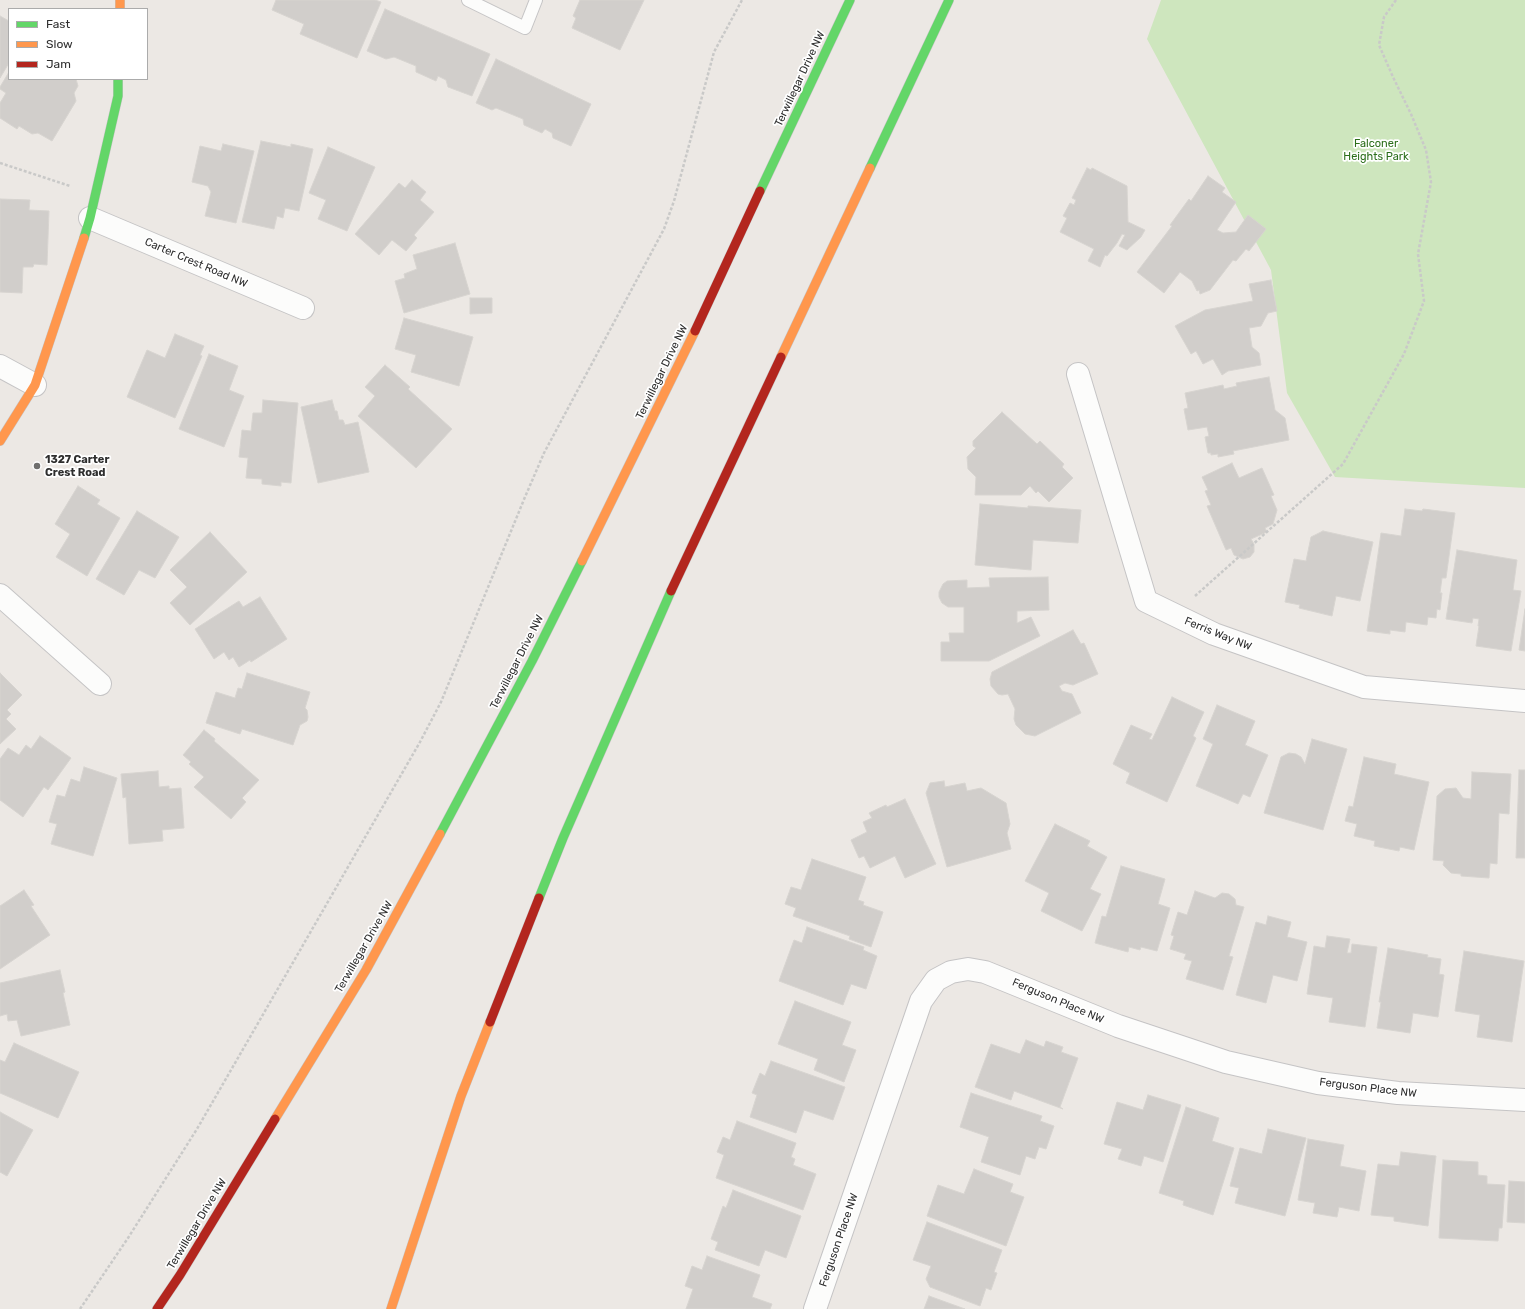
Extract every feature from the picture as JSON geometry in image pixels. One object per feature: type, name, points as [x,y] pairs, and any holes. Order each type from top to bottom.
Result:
[{"type":"main road","name":"Terwillegar Drive NW","points":[[157,1309],[180,1275],[366,970],[450,816],[532,661],[616,494],[697,326],[850,0]]},
{"type":"main road","points":[[391,1309],[461,1096],[566,831],[680,569],[948,0]]},
{"type":"main road","points":[[0,441],[35,385],[90,218],[118,96],[118,80]]},
{"type":"street","name":"Carter Crest Road NW","points":[[90,218],[303,308]]},
{"type":"street","points":[[0,366],[35,385]]},
{"type":"street","name":"Ferris Way NW","points":[[1078,374],[1146,601],[1214,634],[1364,687],[1525,701]]},
{"type":"street","points":[[0,595],[100,684]]},
{"type":"street","name":"Ferguson Place NW","points":[[815,1309],[921,1001],[936,980],[951,972],[968,969],[985,972],[1118,1026],[1226,1062],[1310,1081],[1398,1092],[1525,1100]]},
{"type":"lane","points":[[468,0],[525,28],[536,0]]},
{"type":"path","points":[[80,1309],[128,1238],[197,1129],[420,742],[441,702],[524,497],[544,453],[664,229],[674,201],[714,52],[742,0]]},
{"type":"path","points":[[1174,615],[1343,464],[1404,354],[1424,300],[1418,254],[1430,182],[1426,150],[1379,45],[1384,17],[1396,0]]},
{"type":"path","points":[[0,163],[95,195]]},
{"type":"green space","name":"Falconer Heights Park","points":[[1161,0],[1525,0],[1525,488],[1335,477],[1287,393],[1271,270],[1147,39]]},
{"type":"building","points":[[276,0],[375,0],[381,2],[357,58],[300,34],[304,24],[272,10]]},
{"type":"building","points":[[580,0],[644,0],[620,50],[572,28],[576,18],[573,16]]},
{"type":"building","points":[[385,9],[490,54],[472,96],[448,87],[446,80],[438,76],[436,81],[416,72],[416,66],[394,57],[386,59],[367,51]]},
{"type":"building","points":[[0,16],[8,20],[8,65],[0,78]]},
{"type":"building","points":[[496,59],[591,104],[571,146],[553,138],[552,133],[545,129],[542,133],[524,125],[523,119],[496,108],[492,110],[476,103]]},
{"type":"building","points":[[8,74],[8,80],[76,80],[78,86],[74,93],[76,101],[52,141],[38,133],[32,134],[19,126],[17,129],[0,118],[0,103],[6,93],[0,89]]},
{"type":"building","points":[[261,141],[291,147],[291,144],[313,149],[299,211],[285,208],[283,218],[277,216],[274,229],[242,222]]},
{"type":"building","points":[[223,144],[254,151],[236,223],[205,216],[211,192],[208,186],[192,182],[200,146],[221,151]]},
{"type":"building","points":[[328,147],[375,167],[347,231],[318,219],[326,200],[309,193]]},
{"type":"building","points":[[1087,168],[1091,170],[1092,168],[1127,186],[1128,222],[1145,230],[1141,237],[1127,250],[1119,246],[1125,235],[1122,234],[1107,256],[1105,255],[1100,267],[1088,261],[1094,249],[1060,232],[1067,218],[1063,216],[1070,203],[1074,205],[1076,200],[1072,198]]},
{"type":"building","points":[[1208,176],[1225,188],[1222,192],[1236,202],[1217,230],[1223,233],[1236,232],[1248,215],[1266,229],[1249,251],[1246,249],[1236,261],[1233,260],[1210,290],[1200,294],[1199,290],[1197,291],[1192,281],[1180,272],[1164,293],[1137,272],[1172,226],[1170,225],[1189,199],[1191,201]]},
{"type":"building","points":[[412,180],[426,192],[420,200],[434,212],[414,235],[417,238],[406,251],[392,240],[379,255],[355,234],[399,183],[405,188]]},
{"type":"building","points":[[0,199],[30,200],[29,210],[49,211],[47,265],[34,264],[33,267],[23,267],[22,293],[0,292]]},
{"type":"building","points":[[455,243],[470,294],[404,313],[395,281],[405,278],[404,274],[417,269],[413,255]]},
{"type":"building","points":[[1271,280],[1277,311],[1268,313],[1261,326],[1249,328],[1252,347],[1259,353],[1261,365],[1228,371],[1222,375],[1213,359],[1203,364],[1196,351],[1191,354],[1175,326],[1205,310],[1253,301],[1249,284]]},
{"type":"building","points":[[470,298],[492,298],[492,313],[470,314]]},
{"type":"building","points":[[404,318],[473,337],[459,386],[411,372],[416,355],[395,349]]},
{"type":"building","points":[[175,334],[204,346],[200,355],[202,356],[175,418],[127,397],[147,350],[165,358]]},
{"type":"building","points":[[209,354],[238,366],[229,390],[244,396],[224,447],[179,429]]},
{"type":"building","points":[[385,365],[410,387],[408,389],[452,429],[416,468],[358,416],[375,396],[365,387]]},
{"type":"building","points":[[1269,377],[1275,410],[1285,418],[1289,440],[1233,451],[1234,454],[1218,457],[1218,454],[1211,455],[1211,453],[1208,453],[1205,437],[1209,436],[1207,427],[1188,430],[1184,409],[1188,408],[1185,393],[1223,385],[1224,389],[1237,386],[1236,383]]},
{"type":"building","points":[[263,400],[298,403],[291,483],[281,482],[281,486],[262,484],[262,479],[246,478],[248,458],[239,457],[242,430],[251,431],[253,413],[262,413]]},
{"type":"building","points":[[332,400],[339,420],[343,420],[345,425],[358,422],[369,472],[318,483],[301,407]]},
{"type":"building","points":[[1002,412],[1037,444],[1040,441],[1064,464],[1062,467],[1073,478],[1049,502],[1038,491],[1036,493],[1030,486],[1021,495],[975,495],[976,477],[968,469],[967,457],[976,448],[973,446],[973,441]]},
{"type":"building","points":[[1232,463],[1239,478],[1262,468],[1274,495],[1271,496],[1277,510],[1273,524],[1265,528],[1267,532],[1251,539],[1254,544],[1254,552],[1250,557],[1243,559],[1234,555],[1231,548],[1226,550],[1207,506],[1211,505],[1205,491],[1208,490],[1202,477]]},
{"type":"building","points":[[78,486],[100,500],[97,504],[120,518],[87,576],[56,557],[70,534],[55,524]]},
{"type":"building","points":[[980,504],[1081,510],[1078,543],[1033,540],[1031,570],[975,565]]},
{"type":"building","points":[[1405,509],[1422,511],[1423,509],[1455,513],[1446,578],[1442,578],[1440,610],[1437,609],[1436,618],[1428,617],[1427,625],[1406,622],[1405,632],[1390,630],[1390,634],[1367,631],[1381,533],[1401,536]]},
{"type":"building","points":[[137,511],[179,537],[155,578],[139,570],[124,595],[96,579]]},
{"type":"building","points":[[1323,531],[1373,542],[1360,601],[1336,596],[1332,616],[1299,608],[1300,605],[1285,602],[1294,559],[1306,561],[1311,537]]},
{"type":"building","points":[[210,532],[247,572],[190,625],[170,603],[187,587],[170,570]]},
{"type":"building","points":[[1457,550],[1517,560],[1513,590],[1521,591],[1511,651],[1476,646],[1479,619],[1473,618],[1472,623],[1446,619]]},
{"type":"building","points":[[1048,577],[1049,610],[1017,611],[1017,623],[1031,617],[1040,636],[989,661],[941,661],[941,642],[950,642],[949,633],[964,633],[964,607],[948,607],[942,603],[939,597],[939,592],[943,584],[947,581],[967,580],[967,588],[990,587],[989,578]]},
{"type":"building","points":[[260,597],[287,639],[251,662],[250,660],[239,667],[233,657],[229,660],[224,652],[214,659],[195,629],[239,601],[243,607]]},
{"type":"building","points":[[1525,609],[1525,651],[1519,650]]},
{"type":"building","points":[[1073,630],[1081,644],[1084,643],[1098,674],[1073,685],[1065,683],[1059,686],[1062,691],[1072,694],[1081,713],[1035,736],[1025,734],[1016,725],[1014,719],[1015,709],[1008,694],[998,694],[991,686],[990,679],[992,672]]},
{"type":"building","points":[[0,673],[22,695],[7,710],[11,714],[6,719],[16,729],[0,744]]},
{"type":"building","points":[[247,673],[310,692],[305,708],[307,710],[307,721],[300,725],[293,745],[242,729],[240,734],[206,723],[216,692],[235,698],[238,688],[242,689]]},
{"type":"building","points":[[1172,697],[1204,712],[1193,736],[1196,738],[1167,802],[1126,783],[1130,773],[1113,764],[1131,725],[1152,734],[1149,739],[1152,740]]},
{"type":"building","points":[[1217,705],[1255,721],[1245,745],[1268,755],[1250,797],[1243,794],[1238,804],[1196,786],[1213,744],[1203,739]]},
{"type":"building","points":[[204,730],[215,739],[214,741],[259,780],[242,798],[246,802],[231,819],[194,787],[204,777],[189,764],[191,762],[183,755]]},
{"type":"building","points":[[40,736],[71,758],[48,790],[44,787],[23,817],[0,800],[0,759],[8,748],[19,755],[26,745],[31,749]]},
{"type":"building","points":[[1312,739],[1347,749],[1323,830],[1264,813],[1281,757],[1289,753],[1296,754],[1301,757],[1305,764]]},
{"type":"building","points":[[1364,757],[1396,764],[1394,774],[1429,782],[1414,850],[1400,847],[1399,851],[1374,846],[1375,841],[1354,836],[1357,824],[1345,821],[1349,806],[1353,807]]},
{"type":"building","points":[[84,767],[117,778],[93,856],[51,844],[57,824],[49,822],[57,795],[65,797],[71,779],[80,782]]},
{"type":"building","points":[[1519,770],[1525,770],[1525,858],[1516,858]]},
{"type":"building","points":[[158,771],[159,787],[169,786],[169,789],[181,788],[184,828],[162,830],[163,841],[129,844],[126,797],[123,798],[121,774]]},
{"type":"building","points":[[1472,772],[1511,774],[1509,814],[1499,813],[1497,864],[1490,863],[1489,878],[1461,876],[1461,874],[1451,873],[1443,865],[1444,861],[1433,860],[1437,796],[1445,789],[1456,788],[1463,798],[1471,799]]},
{"type":"building","points":[[944,781],[945,787],[965,783],[967,791],[981,788],[1006,803],[1010,824],[1007,833],[1011,849],[947,867],[926,793],[930,783]]},
{"type":"building","points":[[905,799],[936,864],[905,878],[895,856],[870,868],[864,856],[859,858],[851,840],[867,832],[863,822],[872,818],[869,813],[886,805],[887,807]]},
{"type":"building","points":[[1055,824],[1090,841],[1087,846],[1107,857],[1090,889],[1101,894],[1082,931],[1041,911],[1049,893],[1025,881]]},
{"type":"building","points":[[812,859],[866,877],[858,900],[864,902],[863,905],[883,912],[871,947],[849,939],[850,936],[793,916],[796,908],[785,904],[791,887],[801,890]]},
{"type":"building","points":[[1121,866],[1165,879],[1158,904],[1170,908],[1157,951],[1141,947],[1140,950],[1129,947],[1128,952],[1095,943],[1102,916],[1106,917]]},
{"type":"building","points":[[24,890],[34,905],[31,906],[50,935],[0,969],[0,906]]},
{"type":"building","points":[[1195,891],[1215,898],[1222,893],[1229,894],[1235,899],[1236,905],[1244,907],[1229,956],[1233,957],[1223,990],[1186,979],[1192,961],[1184,959],[1186,954],[1170,949],[1174,936],[1171,935],[1178,912],[1187,915]]},
{"type":"building","points":[[1268,916],[1291,922],[1287,937],[1307,942],[1297,981],[1273,975],[1266,1003],[1236,995],[1256,922],[1266,925]]},
{"type":"building","points":[[807,927],[864,947],[863,950],[877,956],[866,989],[851,984],[843,1005],[779,981],[794,940],[802,943]]},
{"type":"building","points":[[1327,936],[1350,939],[1347,953],[1351,953],[1352,944],[1377,947],[1365,1027],[1329,1022],[1333,998],[1307,994],[1314,946],[1325,948]]},
{"type":"building","points":[[1388,948],[1428,955],[1427,957],[1441,959],[1439,974],[1444,975],[1438,1017],[1413,1013],[1410,1033],[1377,1028],[1381,1002],[1379,1002]]},
{"type":"building","points":[[1464,951],[1524,961],[1512,1042],[1477,1037],[1480,1015],[1455,1011]]},
{"type":"building","points":[[60,970],[70,1025],[21,1036],[17,1020],[8,1021],[7,1014],[0,1016],[0,983]]},
{"type":"building","points":[[795,1001],[851,1022],[842,1045],[856,1050],[844,1082],[814,1070],[818,1059],[778,1044]]},
{"type":"building","points":[[1026,1040],[1044,1047],[1046,1041],[1063,1047],[1061,1052],[1078,1058],[1060,1107],[1063,1109],[1014,1091],[1011,1100],[975,1087],[991,1044],[1020,1054]]},
{"type":"building","points":[[14,1043],[79,1072],[58,1118],[0,1093],[0,1060],[5,1062]]},
{"type":"building","points":[[771,1061],[845,1087],[833,1120],[804,1110],[796,1133],[750,1117],[757,1095],[752,1093],[760,1073],[765,1076]]},
{"type":"building","points":[[971,1093],[1042,1116],[1040,1121],[1054,1126],[1046,1149],[1039,1147],[1035,1159],[1026,1156],[1020,1175],[981,1162],[989,1137],[960,1127]]},
{"type":"building","points":[[1148,1095],[1181,1105],[1163,1162],[1144,1156],[1141,1166],[1118,1159],[1122,1149],[1104,1144],[1117,1102],[1143,1110]]},
{"type":"building","points":[[1186,1107],[1219,1118],[1212,1141],[1234,1148],[1213,1215],[1183,1205],[1184,1201],[1159,1193]]},
{"type":"building","points":[[0,1112],[33,1130],[7,1176],[0,1172]]},
{"type":"building","points":[[737,1121],[796,1143],[791,1157],[795,1159],[793,1165],[816,1174],[803,1210],[716,1178],[724,1155],[717,1152],[723,1137],[730,1140]]},
{"type":"building","points":[[1268,1129],[1306,1138],[1285,1216],[1235,1203],[1239,1188],[1230,1186],[1240,1148],[1262,1154]]},
{"type":"building","points":[[1308,1139],[1344,1145],[1340,1166],[1366,1171],[1359,1211],[1339,1207],[1337,1217],[1313,1213],[1315,1203],[1298,1200]]},
{"type":"building","points":[[1401,1152],[1436,1156],[1428,1226],[1394,1221],[1394,1217],[1371,1215],[1378,1164],[1399,1166]]},
{"type":"building","points":[[1443,1160],[1478,1162],[1478,1175],[1487,1176],[1487,1184],[1505,1185],[1502,1228],[1499,1228],[1498,1241],[1439,1238]]},
{"type":"building","points":[[974,1169],[1013,1184],[1010,1192],[1024,1197],[1006,1246],[927,1216],[938,1185],[964,1194]]},
{"type":"building","points":[[1509,1181],[1525,1182],[1525,1223],[1507,1222]]},
{"type":"building","points":[[733,1190],[801,1216],[786,1258],[765,1250],[759,1266],[715,1250],[718,1242],[711,1239],[723,1206],[726,1208]]},
{"type":"building","points":[[927,1222],[1002,1250],[994,1272],[997,1273],[991,1290],[986,1288],[980,1306],[930,1287],[926,1279],[931,1266],[913,1260]]},
{"type":"building","points":[[707,1256],[760,1275],[752,1297],[772,1304],[770,1309],[686,1309],[693,1289],[685,1286],[692,1266],[702,1270]]},
{"type":"building","points":[[929,1296],[965,1309],[924,1309]]},
{"type":"traffic: fast","points":[[760,191],[850,0]]},
{"type":"traffic: fast","points":[[870,168],[949,0]]},
{"type":"traffic: fast","points":[[84,238],[118,96],[118,80]]},
{"type":"traffic: fast","points":[[440,834],[532,661],[582,561]]},
{"type":"traffic: fast","points":[[539,898],[563,838],[671,591]]},
{"type":"traffic: slow","points":[[120,0],[120,8]]},
{"type":"traffic: slow","points":[[781,357],[870,168]]},
{"type":"traffic: slow","points":[[0,441],[35,385],[84,238]]},
{"type":"traffic: slow","points":[[582,561],[695,331]]},
{"type":"traffic: slow","points":[[275,1119],[366,970],[440,834]]},
{"type":"traffic: slow","points":[[391,1309],[461,1096],[490,1022]]},
{"type":"traffic: jam","points":[[695,331],[760,191]]},
{"type":"traffic: jam","points":[[671,591],[781,357]]},
{"type":"traffic: jam","points":[[490,1022],[539,898]]},
{"type":"traffic: jam","points":[[157,1309],[180,1275],[275,1119]]},
{"type":"place","name":"1327 Carter Crest Road","points":[[37,466]]}]
